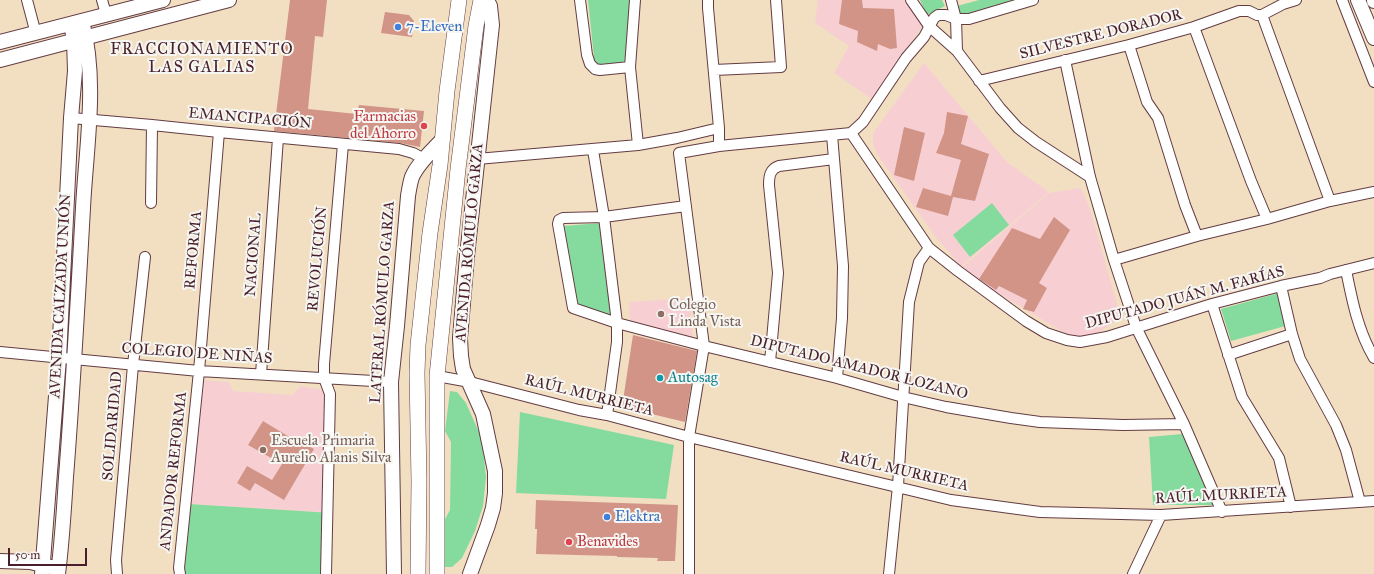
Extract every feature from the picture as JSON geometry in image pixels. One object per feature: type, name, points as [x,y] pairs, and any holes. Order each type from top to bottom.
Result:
[{"type":"main road","points":[[418,574],[418,345],[440,165],[447,91],[460,0]]},
{"type":"main road","name":"AVENIDA RÓMULO GARZA","points":[[436,574],[438,376],[458,169],[476,26],[481,0]]},
{"type":"street","points":[[27,0],[36,34]]},
{"type":"street","points":[[102,0],[106,14]]},
{"type":"street","points":[[0,42],[36,34],[106,14],[163,0]]},
{"type":"street","points":[[0,60],[229,0]]},
{"type":"street","name":"AVENIDA RÓMULO GARZA","points":[[470,574],[488,525],[493,508],[495,493],[494,471],[483,414],[463,369],[460,338],[466,256],[492,25],[490,6],[487,0]]},
{"type":"street","points":[[580,0],[587,55],[592,68],[600,70],[630,67]]},
{"type":"street","points":[[635,0],[630,67],[638,146]]},
{"type":"street","points":[[708,0],[719,128],[719,146]]},
{"type":"street","points":[[714,70],[781,67],[776,0]]},
{"type":"street","points":[[911,0],[929,26],[957,51],[1000,108],[1018,128],[1036,142],[1090,177]]},
{"type":"street","points":[[951,0],[956,19],[957,51]]},
{"type":"street","points":[[689,574],[689,437],[704,346],[679,153],[719,146],[851,133],[862,122],[906,58],[924,37],[934,18],[938,15],[946,15],[956,19],[969,19],[1021,1],[1033,0]]},
{"type":"street","points":[[1296,0],[1283,4],[1262,15],[1330,202]]},
{"type":"street","points":[[1342,0],[1374,82]]},
{"type":"street","points":[[1358,0],[1374,38]]},
{"type":"street","name":"SILVESTRE DORADOR","points":[[979,81],[1129,45],[1194,27],[1239,11],[1250,11],[1257,15],[1262,15]]},
{"type":"street","name":"AVENIDA CALZADA UNIÓN","points":[[60,573],[75,360],[83,200],[89,119],[90,74],[76,23]]},
{"type":"street","points":[[1194,27],[1248,174],[1267,219]]},
{"type":"street","name":"AVENIDA CALZADA UNIÓN","points":[[42,569],[59,358],[71,118],[75,71],[80,38]]},
{"type":"street","points":[[1129,45],[1147,102],[1158,118],[1198,236]]},
{"type":"street","points":[[1065,60],[1090,177],[1114,260],[1136,327],[1184,424],[1222,512]]},
{"type":"street","name":"EMANCIPACIÓN","points":[[71,118],[399,149],[413,153],[424,159]]},
{"type":"street","points":[[151,203],[152,125]]},
{"type":"street","points":[[477,159],[638,146],[719,128]]},
{"type":"street","name":"REFORMA","points":[[199,371],[219,132]]},
{"type":"street","name":"DIPUTADO JUÁN M. FARÍAS","points":[[851,133],[929,248],[1020,317],[1046,333],[1067,340],[1080,342],[1106,336],[1212,304],[1280,286],[1320,278],[1374,262]]},
{"type":"street","points":[[832,135],[844,266],[842,318],[837,378]]},
{"type":"street","name":"NACIONAL","points":[[261,374],[278,138]]},
{"type":"street","name":"LATERAL RÓMULO GARZA","points":[[394,574],[391,382],[408,196],[412,177],[424,159],[442,140]]},
{"type":"street","name":"REVOLUCIÓN","points":[[326,574],[330,394],[324,378],[324,356],[343,144]]},
{"type":"street","points":[[592,150],[604,217],[617,323],[617,342],[607,415]]},
{"type":"street","points":[[770,362],[778,273],[769,185],[771,171],[779,166],[834,159]]},
{"type":"street","points":[[1114,260],[1198,236],[1374,192]]},
{"type":"street","points":[[604,217],[686,206]]},
{"type":"street","name":"DIPUTADO AMADOR LOZANO","points":[[604,217],[562,218],[559,220],[558,224],[573,308],[617,323],[946,407],[1040,422],[1123,425],[1184,424]]},
{"type":"street","points":[[888,574],[898,486],[909,302],[919,262],[929,248]]},
{"type":"street","name":"SOLIDARIDAD","points":[[117,574],[116,560],[133,365],[145,258]]},
{"type":"street","points":[[1346,270],[1362,334],[1374,358]]},
{"type":"street","points":[[1280,286],[1300,359],[1330,413],[1346,450],[1360,502]]},
{"type":"street","points":[[1212,304],[1242,397],[1279,458],[1291,507]]},
{"type":"street","points":[[1228,355],[1292,334]]},
{"type":"street","name":"COLEGIO DE NIÑAS","points":[[0,352],[199,371],[391,382]]},
{"type":"street","name":"ANDADOR REFORMA","points":[[180,574],[179,568],[199,371]]},
{"type":"street","name":"RAÚL MURRIETA","points":[[438,376],[470,382],[579,410],[607,415],[689,437],[898,486],[951,500],[1040,512],[1161,515],[1374,501]]},
{"type":"street","points":[[1133,574],[1161,515]]},
{"type":"street","points":[[0,561],[19,561],[42,569],[60,573]]},
{"type":"shaded area","points":[[818,0],[905,0],[923,25],[872,99],[834,73],[849,46],[815,23]]},
{"type":"shaded area","points":[[924,63],[1007,162],[1049,192],[961,266],[937,239],[877,154],[873,143],[873,133]]},
{"type":"shaded area","points":[[1081,188],[1090,209],[1121,318],[1093,336],[1081,338],[1071,336],[1061,331],[993,290],[961,268],[1049,193]]},
{"type":"shaded area","name":"Colegio Linda Vista","points":[[690,298],[693,338],[630,325],[629,302]]},
{"type":"shaded area","name":"Escuela Primaria Aurelio Alanis Silva","points":[[201,380],[229,382],[233,391],[292,395],[301,386],[323,390],[333,397],[332,513],[189,504]]},
{"type":"green space","points":[[588,0],[634,0],[626,62],[595,67]]},
{"type":"green space","points":[[920,0],[942,0],[945,6],[927,15]]},
{"type":"green space","points":[[979,0],[1018,1],[959,16],[957,6]]},
{"type":"green space","points":[[992,203],[1009,225],[970,257],[953,235]]},
{"type":"green space","points":[[601,223],[615,317],[575,309],[563,226]]},
{"type":"green space","points":[[1279,293],[1289,325],[1231,341],[1221,309]]},
{"type":"green space","points":[[450,391],[457,392],[466,403],[482,439],[486,477],[483,506],[475,531],[462,558],[452,567],[444,567],[444,521],[450,510],[451,442],[445,431]]},
{"type":"green space","points":[[520,412],[674,445],[666,499],[516,493]]},
{"type":"green space","points":[[1182,434],[1205,476],[1215,505],[1153,505],[1149,437]]},
{"type":"green space","points":[[189,504],[332,513],[330,574],[184,574]]},
{"type":"building","points":[[290,0],[327,0],[323,37],[315,36],[308,109],[357,114],[359,105],[424,111],[420,147],[400,143],[274,131]]},
{"type":"building","points":[[842,0],[862,0],[863,8],[894,9],[897,48],[890,49],[878,44],[877,51],[857,42],[858,31],[839,24]]},
{"type":"building","name":"7-Eleven","points":[[385,12],[409,15],[414,21],[412,37],[381,33]]},
{"type":"building","points":[[947,112],[968,116],[961,144],[989,154],[975,201],[953,197],[948,216],[916,207],[923,188],[951,196],[961,160],[936,153],[944,133]]},
{"type":"building","points":[[904,127],[925,133],[914,181],[894,175]]},
{"type":"building","points":[[1054,217],[1070,230],[1039,283],[1047,288],[1034,312],[1023,309],[1027,300],[999,286],[996,290],[979,279],[1012,228],[1040,239]]},
{"type":"building","name":"Autosag","points":[[633,335],[697,351],[685,422],[622,407]]},
{"type":"building","points":[[263,421],[296,441],[296,439],[314,449],[284,500],[255,483],[250,491],[237,483],[247,466],[272,480],[282,464],[248,445]]},
{"type":"building","points":[[536,500],[678,505],[675,561],[657,561],[658,558],[536,554]]},
{"type":"place","name":"7-Eleven","points":[[398,27]]},
{"type":"place","name":"Farmacias del Ahorro","points":[[424,126]]},
{"type":"place","name":"Colegio Linda Vista","points":[[661,314]]},
{"type":"place","name":"Autosag","points":[[660,378]]},
{"type":"place","name":"Escuela Primaria Aurelio Alanis Silva","points":[[263,450]]},
{"type":"place","name":"Elektra","points":[[607,517]]},
{"type":"place","name":"Benavides","points":[[569,542]]},
{"type":"district","name":"FRACCIONAMIENTO LAS GALIAS","points":[[202,59]]}]
